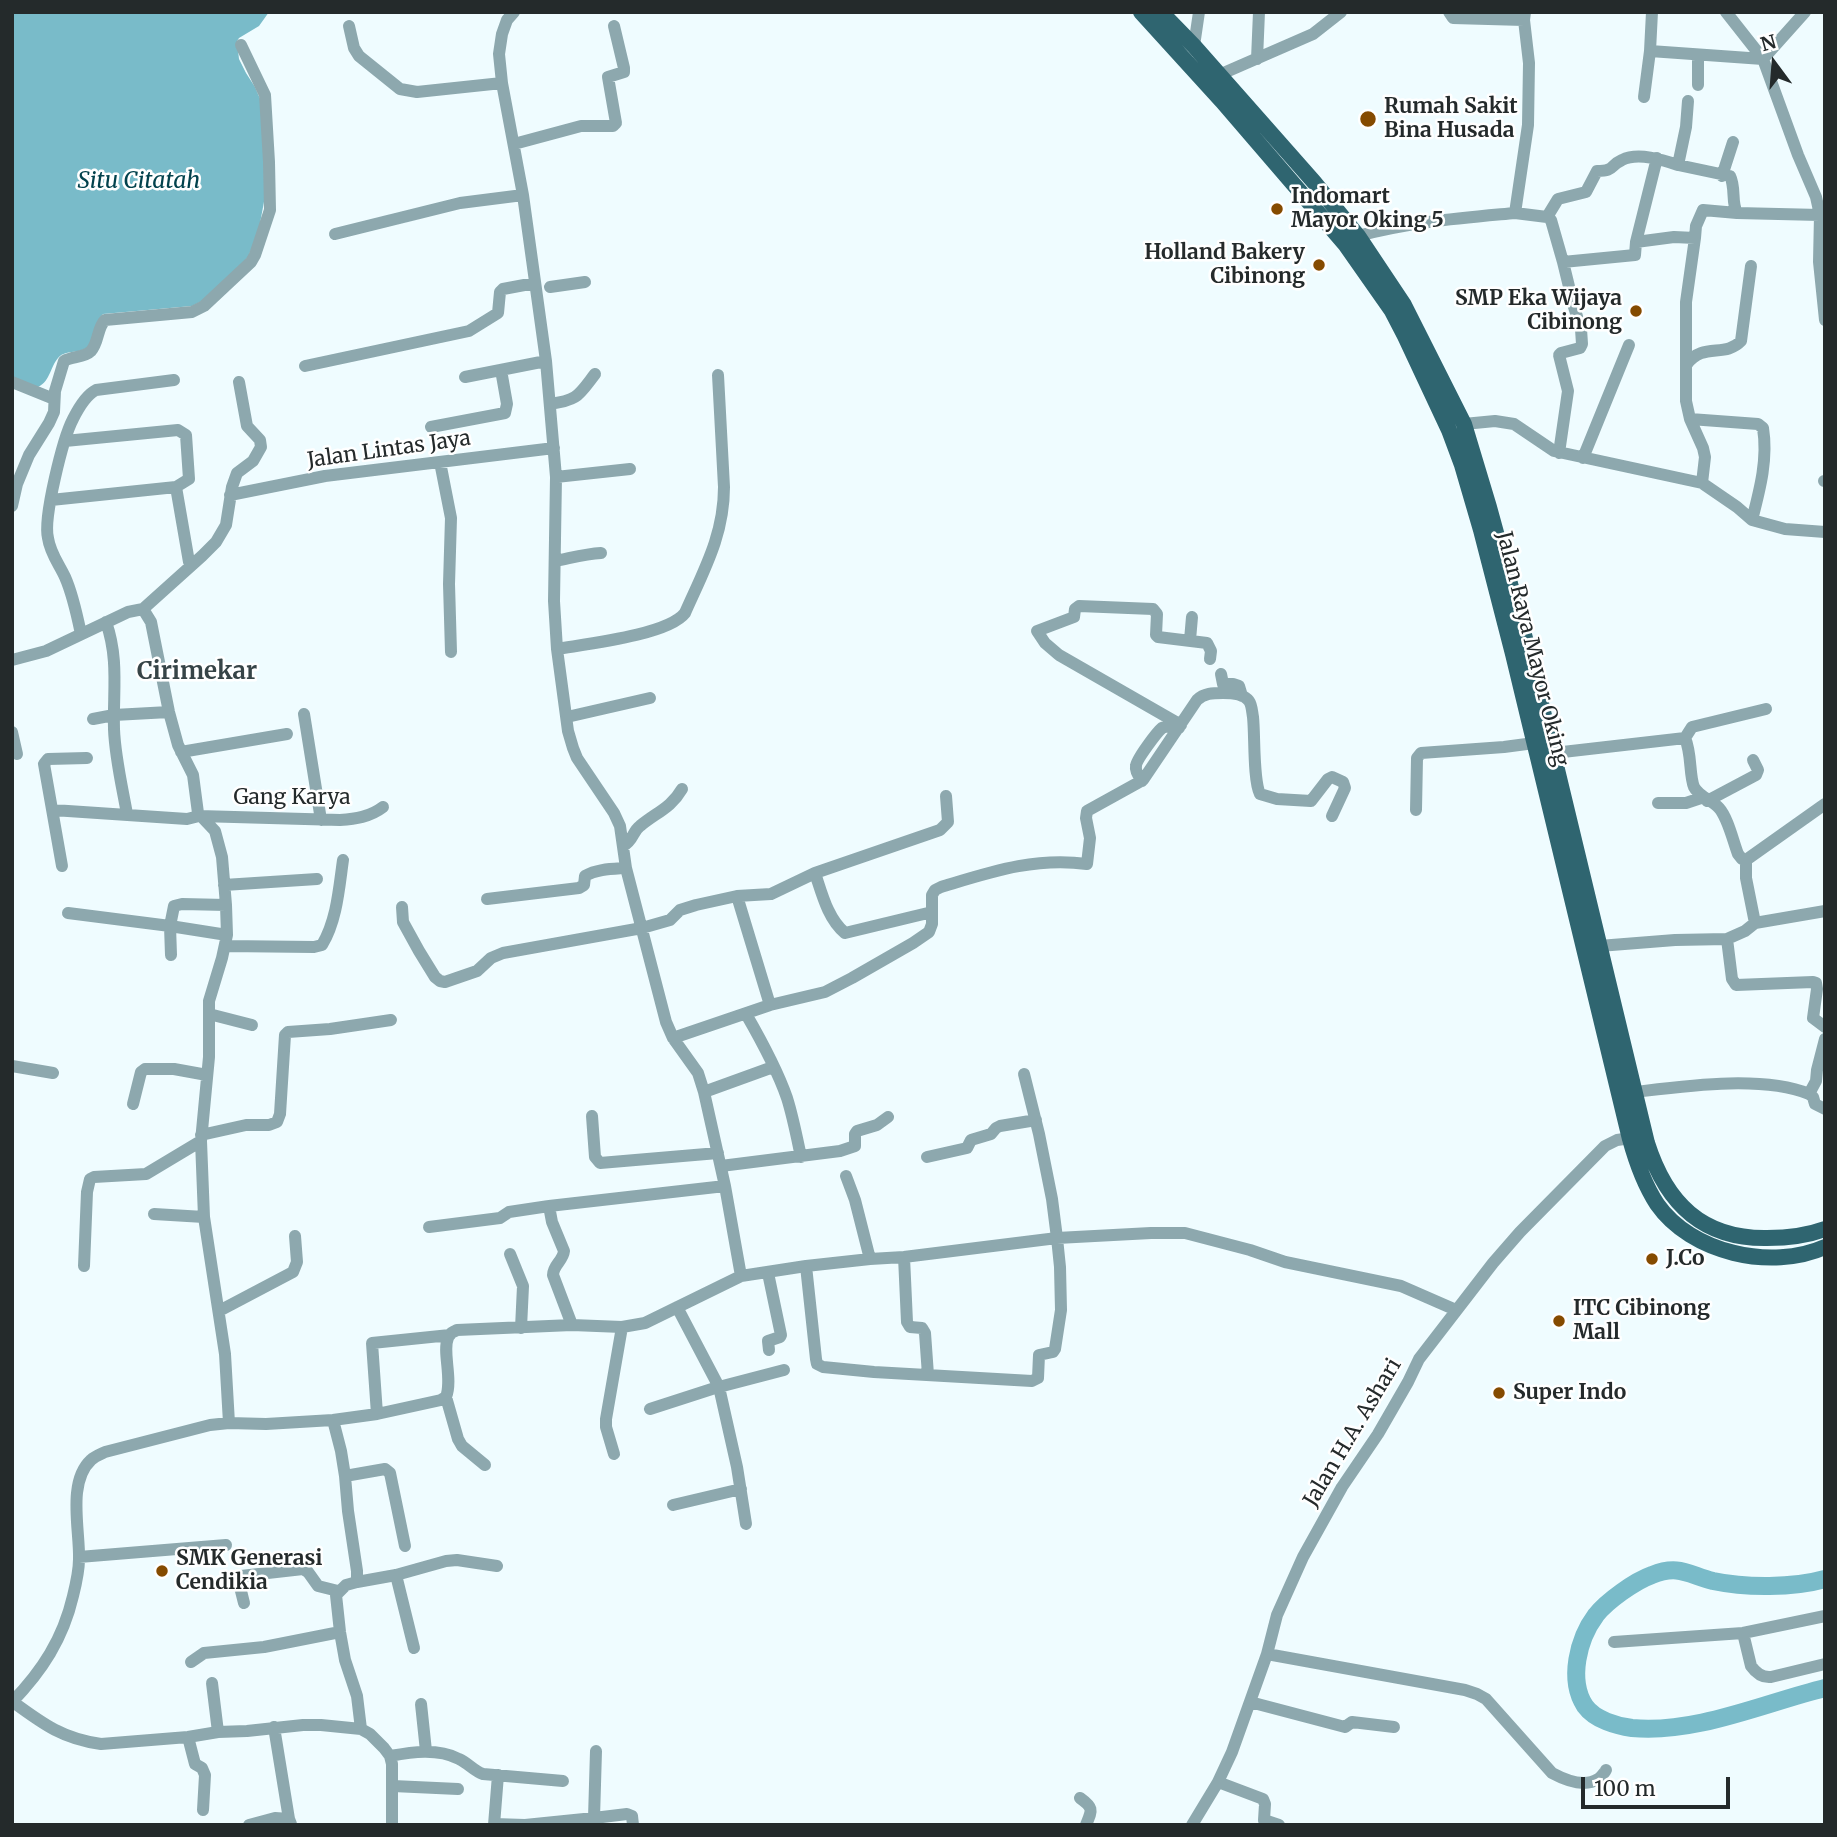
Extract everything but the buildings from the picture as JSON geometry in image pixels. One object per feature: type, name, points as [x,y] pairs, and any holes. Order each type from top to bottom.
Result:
[{"type":"main road","name":"Jalan Raya Mayor Oking","points":[[1141,12],[1314,182],[1358,236],[1404,305],[1464,424],[1482,481],[1521,652],[1534,743],[1584,916],[1637,1137],[1661,1180],[1675,1200],[1696,1219],[1731,1235],[1781,1238],[1807,1235],[1825,1229]]},
{"type":"main road","name":"Jalan Raya Mayor Oking","points":[[1161,12],[1219,75],[1234,104],[1345,244],[1376,288],[1405,335],[1450,430],[1553,753],[1584,916],[1599,946],[1635,1092],[1640,1171],[1653,1198],[1667,1216],[1685,1232],[1709,1245],[1734,1253],[1781,1258],[1825,1247]]},
{"type":"street","points":[[514,12],[502,34],[499,54],[502,83],[542,287],[556,477],[554,601],[567,717],[573,748],[620,826],[626,868],[664,1014],[673,1038],[698,1073],[704,1092],[741,1276]]},
{"type":"street","points":[[1194,46],[1199,12]]},
{"type":"street","points":[[1257,59],[1259,12]]},
{"type":"street","points":[[1219,75],[1313,34],[1341,12]]},
{"type":"street","points":[[1449,12],[1453,18],[1525,16],[1529,62],[1528,125],[1515,213]]},
{"type":"street","points":[[1644,97],[1652,12]]},
{"type":"street","points":[[1726,12],[1762,59],[1798,155],[1818,188],[1821,210],[1819,262],[1825,320]]},
{"type":"street","points":[[1762,59],[1805,12]]},
{"type":"street","points":[[349,26],[354,48],[359,56],[400,89],[417,92],[502,83]]},
{"type":"street","points":[[514,144],[581,127],[608,127],[616,123],[608,77],[621,74],[624,68],[614,26]]},
{"type":"street","points":[[12,506],[17,484],[29,455],[54,411],[54,399],[64,361],[89,352],[96,342],[102,322],[109,319],[192,312],[204,306],[242,271],[255,255],[270,210],[265,95],[240,44]]},
{"type":"street","points":[[1650,51],[1762,59]]},
{"type":"street","points":[[1698,55],[1698,85]]},
{"type":"street","points":[[1678,165],[1688,101]]},
{"type":"street","points":[[1722,176],[1733,142]]},
{"type":"street","points":[[1547,217],[1558,199],[1586,192],[1597,171],[1609,171],[1623,159],[1657,158],[1730,176],[1737,213]]},
{"type":"street","points":[[1563,262],[1636,255],[1636,242],[1657,158]]},
{"type":"street","points":[[335,234],[460,203],[523,195]]},
{"type":"street","points":[[1702,483],[1705,457],[1686,401],[1686,302],[1696,226],[1703,210],[1737,213],[1821,210]]},
{"type":"street","points":[[1358,236],[1446,219],[1515,213],[1547,217],[1553,225],[1581,329],[1582,344],[1580,348],[1559,355],[1568,391],[1559,453]]},
{"type":"street","points":[[1636,242],[1674,237],[1695,238]]},
{"type":"street","points":[[1687,364],[1703,351],[1728,349],[1741,341],[1751,266]]},
{"type":"street","points":[[305,366],[469,331],[496,316],[499,295],[503,289],[585,282]]},
{"type":"street","points":[[1584,458],[1629,345]]},
{"type":"street","points":[[465,377],[546,361]]},
{"type":"street","points":[[431,427],[505,414],[507,404],[501,370]]},
{"type":"street","points":[[550,404],[575,398],[595,374]]},
{"type":"street","points":[[558,649],[643,633],[675,621],[685,612],[711,556],[722,522],[724,486],[718,375]]},
{"type":"street","points":[[81,634],[73,599],[48,542],[47,523],[72,420],[93,391],[174,380]]},
{"type":"street","points":[[12,382],[54,399]]},
{"type":"street","points":[[12,660],[46,651],[128,612],[143,609],[216,542],[226,525],[230,495],[237,473],[253,461],[261,447],[260,440],[247,426],[239,382]]},
{"type":"street","points":[[1690,419],[1758,424],[1763,428],[1766,456],[1752,520]]},
{"type":"street","points":[[1464,424],[1495,421],[1514,424],[1559,453],[1702,483],[1752,520],[1785,529],[1825,533]]},
{"type":"street","points":[[51,500],[176,487],[186,482],[190,475],[186,435],[183,431],[65,441]]},
{"type":"street","name":"Jalan Lintas Jaya","points":[[230,495],[325,476],[554,448]]},
{"type":"street","points":[[440,462],[451,518],[451,652]]},
{"type":"street","points":[[556,477],[629,469]]},
{"type":"street","points":[[176,487],[189,562]]},
{"type":"street","points":[[555,561],[601,553]]},
{"type":"street","points":[[1180,726],[1067,660],[1045,643],[1037,631],[1074,617],[1075,609],[1079,606],[1139,608],[1155,611],[1157,614],[1158,637],[1206,643],[1211,651],[1210,659]]},
{"type":"street","points":[[143,609],[154,633],[169,712],[181,752],[193,775],[196,806],[200,816],[212,827],[219,840],[222,857],[226,940],[210,995],[209,1057],[201,1138],[204,1217],[225,1354],[229,1423]]},
{"type":"street","points":[[1190,640],[1192,617]]},
{"type":"street","points":[[106,622],[115,655],[116,748],[127,814]]},
{"type":"street","points":[[1221,674],[1223,684],[1239,686],[1242,696]]},
{"type":"street","points":[[673,1038],[770,1005],[825,992],[913,943],[929,932],[932,925],[934,890],[1006,867],[1067,861],[1087,864],[1090,838],[1087,811],[1142,781],[1204,695],[1222,693],[1242,696],[1250,701],[1260,794],[1277,799],[1311,801],[1332,777],[1343,782],[1346,788],[1332,816]]},
{"type":"street","points":[[567,717],[650,698]]},
{"type":"street","points":[[1746,860],[1738,854],[1722,812],[1693,785],[1691,758],[1685,738],[1692,727],[1766,709]]},
{"type":"street","points":[[93,719],[169,712]]},
{"type":"street","points":[[304,714],[321,820]]},
{"type":"street","points":[[12,732],[17,754]]},
{"type":"street","points":[[181,752],[287,734]]},
{"type":"street","points":[[1553,753],[1685,738]]},
{"type":"street","points":[[1416,810],[1417,758],[1421,753],[1534,743]]},
{"type":"street","points":[[62,866],[45,762],[51,759],[87,758]]},
{"type":"street","points":[[1658,803],[1686,803],[1705,799],[1756,775],[1758,770],[1753,760]]},
{"type":"street","points":[[623,846],[631,841],[639,827],[669,806],[682,789]]},
{"type":"street","points":[[402,907],[403,922],[419,951],[435,977],[445,982],[477,971],[491,958],[503,953],[642,928],[671,919],[682,909],[737,896],[771,894],[814,873],[944,828],[948,819],[946,796]]},
{"type":"street","points":[[1746,860],[1825,804]]},
{"type":"street","name":"Gang Karya","points":[[52,810],[187,819],[200,816],[321,820],[354,819],[374,813],[383,807]]},
{"type":"street","points":[[68,913],[170,926],[226,940],[314,947],[323,944],[326,938],[337,901],[343,860]]},
{"type":"street","points":[[1746,860],[1746,878],[1755,923]]},
{"type":"street","points":[[487,899],[579,888],[584,885],[585,876],[589,873],[626,868]]},
{"type":"street","points":[[814,873],[830,914],[845,933],[932,912]]},
{"type":"street","points":[[224,885],[317,879]]},
{"type":"street","points":[[737,896],[770,1005]]},
{"type":"street","points":[[171,955],[170,926],[172,910],[177,905],[226,905]]},
{"type":"street","points":[[1599,946],[1688,939],[1727,939],[1755,923],[1825,911]]},
{"type":"street","points":[[1727,939],[1732,979],[1736,985],[1813,982],[1816,986],[1813,1018],[1825,1027]]},
{"type":"street","points":[[209,1014],[252,1025]]},
{"type":"street","points":[[746,1014],[788,1101],[802,1157]]},
{"type":"street","points":[[84,1266],[90,1179],[146,1174],[201,1138],[246,1125],[269,1125],[277,1122],[280,1114],[285,1035],[288,1032],[330,1030],[391,1020]]},
{"type":"street","points":[[1809,1094],[1821,1074],[1825,1039]]},
{"type":"street","points":[[12,1066],[53,1073]]},
{"type":"street","points":[[704,1092],[773,1067]]},
{"type":"street","points":[[133,1104],[141,1072],[145,1069],[174,1069],[207,1075]]},
{"type":"street","points":[[806,1266],[817,1364],[823,1367],[1032,1381],[1038,1378],[1039,1355],[1053,1352],[1055,1349],[1061,1310],[1052,1199],[1024,1074]]},
{"type":"street","points":[[1635,1092],[1710,1084],[1778,1086],[1809,1094],[1815,1104],[1825,1110]]},
{"type":"street","points":[[592,1116],[595,1157],[600,1163],[718,1153]]},
{"type":"street","points":[[721,1166],[840,1152],[856,1144],[857,1131],[877,1125],[888,1117]]},
{"type":"street","points":[[928,1157],[967,1148],[972,1139],[991,1134],[996,1128],[1036,1120]]},
{"type":"street","name":"Jalan H.A. Ashari","points":[[1192,1825],[1218,1782],[1232,1752],[1267,1654],[1277,1615],[1303,1557],[1342,1487],[1384,1423],[1419,1359],[1520,1232],[1596,1154],[1611,1142],[1637,1137]]},
{"type":"street","points":[[846,1176],[870,1259]]},
{"type":"street","points":[[429,1227],[500,1218],[509,1212],[549,1206],[725,1186]]},
{"type":"street","points":[[549,1206],[552,1222],[564,1251],[564,1255],[553,1268],[553,1275],[572,1325]]},
{"type":"street","points":[[154,1214],[204,1217]]},
{"type":"street","points":[[485,1465],[462,1446],[446,1397],[449,1385],[447,1343],[452,1332],[463,1329],[572,1325],[621,1327],[645,1323],[741,1276],[806,1266],[1057,1238],[1185,1233],[1285,1262],[1401,1286],[1456,1310]]},
{"type":"street","points":[[219,1311],[293,1272],[298,1262],[295,1236]]},
{"type":"street","points":[[510,1254],[523,1286],[521,1328]]},
{"type":"street","points":[[904,1257],[907,1322],[910,1327],[922,1328],[925,1333],[928,1375]]},
{"type":"street","points":[[768,1273],[781,1335],[768,1341],[769,1350]]},
{"type":"street","points":[[677,1307],[719,1387],[747,1524]]},
{"type":"street","points":[[614,1454],[606,1419],[621,1327]]},
{"type":"street","points":[[377,1414],[372,1343],[450,1335]]},
{"type":"street","points":[[650,1409],[784,1370]]},
{"type":"street","points":[[392,1825],[393,1786],[390,1756],[370,1734],[361,1729],[303,1725],[101,1744],[61,1733],[13,1702],[45,1664],[72,1600],[79,1557],[75,1510],[81,1478],[93,1458],[105,1452],[210,1425],[332,1420],[377,1414],[446,1397]]},
{"type":"street","points":[[332,1420],[345,1476],[358,1571],[357,1582]]},
{"type":"street","points":[[345,1476],[385,1469],[390,1473],[405,1546]]},
{"type":"street","points":[[673,1505],[741,1489]]},
{"type":"street","points":[[79,1557],[226,1545]]},
{"type":"street","points":[[361,1729],[357,1696],[345,1660],[340,1632],[336,1598],[338,1591],[346,1585],[396,1576],[446,1561],[497,1566]]},
{"type":"street","points":[[244,1603],[239,1579],[241,1576],[303,1569],[318,1586],[338,1591]]},
{"type":"street","points":[[396,1576],[414,1648]]},
{"type":"street","points":[[1614,1642],[1743,1633],[1825,1616]]},
{"type":"street","points":[[191,1662],[204,1653],[264,1647],[340,1632]]},
{"type":"street","points":[[1743,1633],[1751,1666],[1763,1676],[1771,1677],[1825,1664]]},
{"type":"street","points":[[1267,1654],[1477,1694],[1486,1699],[1552,1773],[1567,1781],[1585,1783],[1599,1779],[1606,1770]]},
{"type":"street","points":[[212,1683],[218,1731]]},
{"type":"street","points":[[1250,1702],[1345,1727],[1352,1722],[1394,1727]]},
{"type":"street","points":[[421,1704],[426,1751]]},
{"type":"street","points":[[249,1825],[275,1818],[290,1822],[274,1727]]},
{"type":"street","points":[[188,1737],[195,1764],[202,1768],[205,1774],[203,1810]]},
{"type":"street","points":[[390,1756],[426,1751],[458,1758],[478,1772],[563,1781]]},
{"type":"street","points":[[594,1818],[596,1751]]},
{"type":"street","points":[[498,1776],[494,1824],[567,1822],[627,1814],[632,1816],[634,1825]]},
{"type":"street","points":[[1218,1782],[1263,1799],[1263,1822],[1279,1825]]},
{"type":"street","points":[[393,1786],[458,1789]]},
{"type":"street","points":[[1080,1798],[1091,1809],[1086,1825]]},
{"type":"water","name":"Situ Citatah","points":[[12,12],[269,12],[259,26],[237,41],[239,59],[261,101],[266,191],[258,234],[248,257],[206,299],[192,306],[103,314],[90,344],[80,351],[60,356],[46,381],[38,387],[12,378]]},
{"type":"waterway","points":[[1825,1579],[1799,1584],[1755,1586],[1713,1581],[1677,1570],[1652,1575],[1622,1592],[1596,1615],[1580,1647],[1576,1672],[1580,1696],[1589,1711],[1607,1722],[1632,1728],[1656,1729],[1705,1722],[1825,1688]]},
{"type":"place","name":"Rumah Sakit Bina Husada","points":[[1368,119]]},
{"type":"place","name":"Indomart Mayor Oking 5","points":[[1277,209]]},
{"type":"place","name":"Holland Bakery Cibinong","points":[[1319,265]]},
{"type":"place","name":"SMP Eka Wijaya Cibinong","points":[[1636,311]]},
{"type":"place","name":"J.Co","points":[[1652,1259]]},
{"type":"place","name":"ITC Cibinong Mall","points":[[1559,1321]]},
{"type":"place","name":"Super Indo","points":[[1499,1393]]},
{"type":"place","name":"SMK Generasi Cendikia","points":[[162,1571]]},
{"type":"district","name":"Cirimekar","points":[[197,672]]}]
